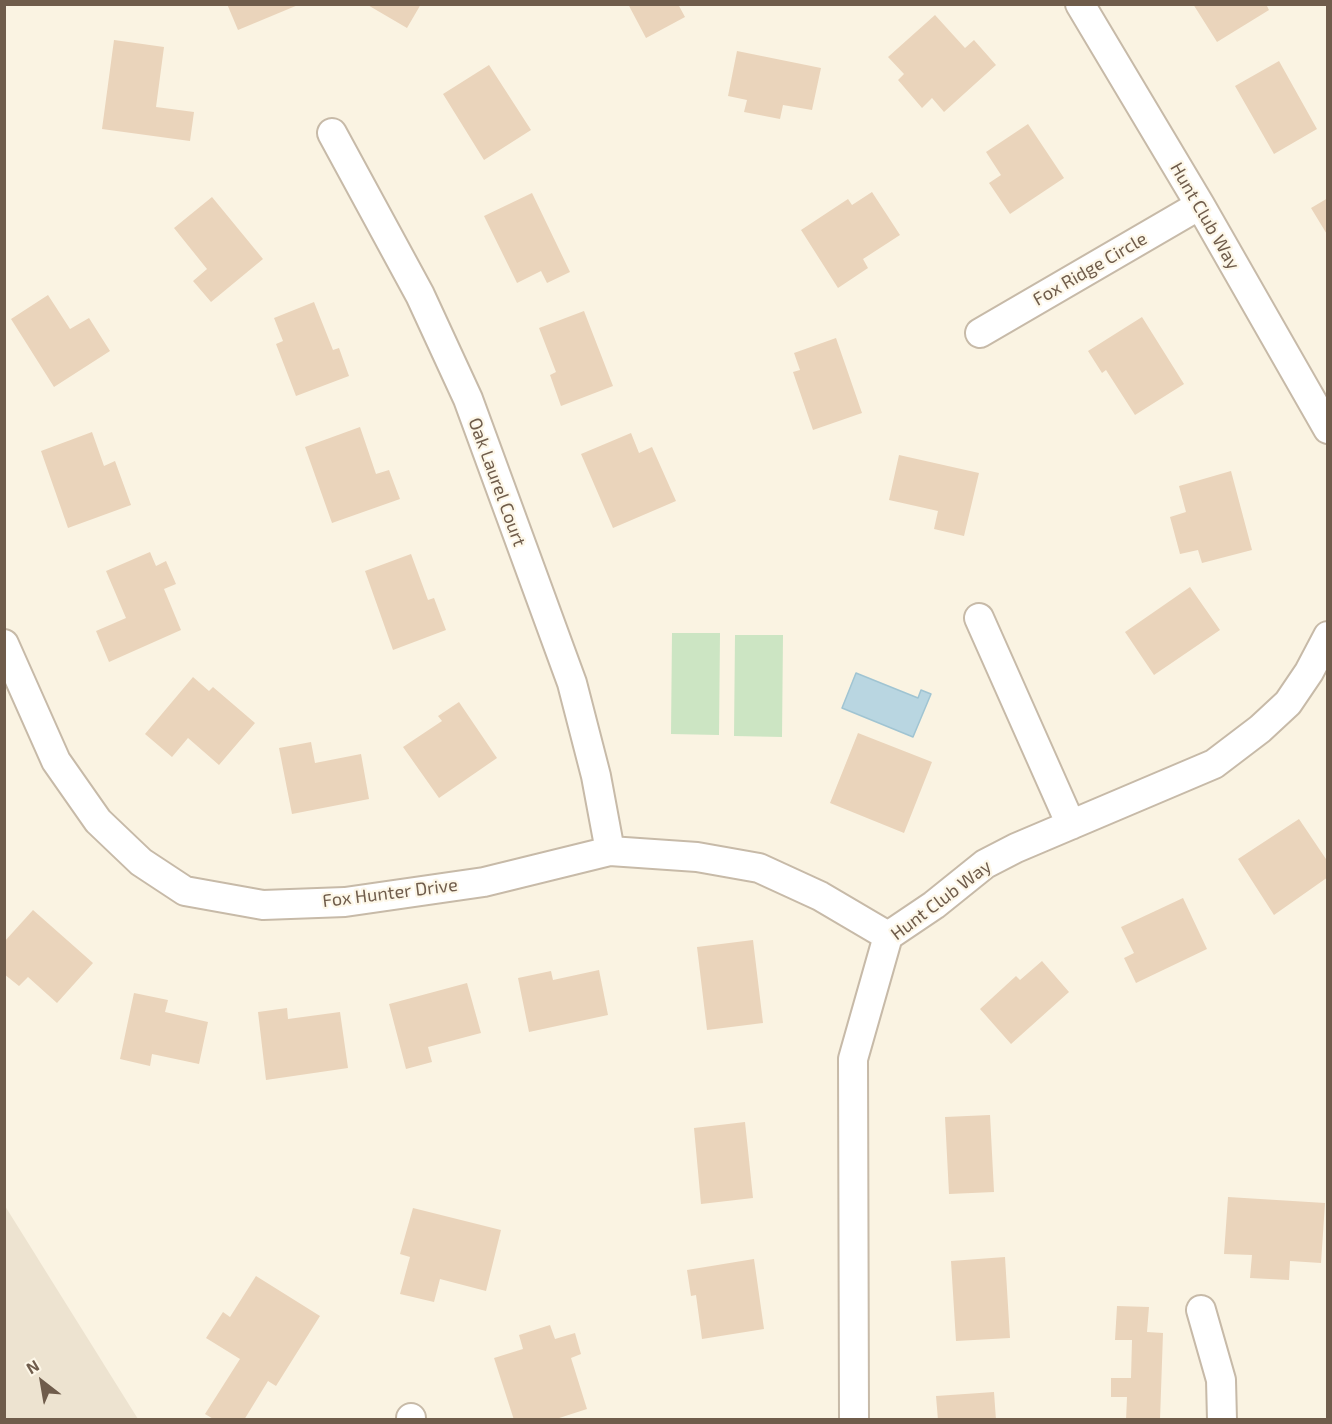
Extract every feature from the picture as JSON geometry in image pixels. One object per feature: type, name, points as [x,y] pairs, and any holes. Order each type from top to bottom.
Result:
[{"type":"street","name":"Hunt Club Way","points":[[1080,4],[1200,205],[1328,429]]},
{"type":"street","name":"Oak Laurel Court","points":[[332,133],[420,295],[468,399],[572,683],[596,776],[610,851]]},
{"type":"street","name":"Fox Ridge Circle","points":[[980,333],[1200,205]]},
{"type":"street","points":[[979,618],[1071,825]]},
{"type":"street","name":"Hunt Club Way","points":[[854,1419],[854,1059],[888,936],[934,905],[985,864],[1214,764],[1260,729],[1288,702],[1309,672],[1328,636]]},
{"type":"street","name":"Fox Hunter Drive","points":[[4,644],[56,761],[98,821],[141,862],[185,891],[263,905],[345,902],[484,882],[610,851],[697,857],[759,868],[820,896],[888,936]]},
{"type":"street","points":[[1200,1310],[1221,1380],[1222,1419]]},
{"type":"shaded area","points":[[5,1206],[138,1419],[5,1419]]},
{"type":"green space","points":[[672,633],[720,633],[719,735],[671,734]]},
{"type":"green space","points":[[735,635],[783,635],[782,737],[734,736]]},
{"type":"water","points":[[856,673],[918,698],[921,690],[931,694],[913,737],[842,708]]},
{"type":"building","points":[[227,4],[298,4],[298,5],[238,30]]},
{"type":"building","points":[[366,4],[421,4],[407,28]]},
{"type":"building","points":[[628,4],[678,4],[685,17],[646,38]]},
{"type":"building","points":[[1193,4],[1266,4],[1269,10],[1217,42]]},
{"type":"building","points":[[935,15],[965,48],[974,40],[996,65],[944,112],[932,98],[922,108],[898,80],[904,74],[888,57]]},
{"type":"building","points":[[114,40],[164,47],[156,107],[194,112],[190,141],[102,129]]},
{"type":"building","points":[[737,51],[821,68],[812,110],[783,105],[780,119],[744,112],[747,100],[728,96]]},
{"type":"building","points":[[1279,61],[1317,129],[1274,154],[1235,86]]},
{"type":"building","points":[[489,65],[531,130],[484,160],[443,94]]},
{"type":"building","points":[[1028,124],[1064,178],[1010,214],[989,183],[1001,175],[986,152]]},
{"type":"building","points":[[872,192],[900,235],[863,259],[868,268],[838,288],[801,230],[848,199],[852,205]]},
{"type":"building","points":[[532,193],[570,272],[547,283],[541,271],[517,283],[484,216]]},
{"type":"building","points":[[212,197],[263,259],[211,302],[193,281],[207,269],[174,228]]},
{"type":"building","points":[[1328,198],[1328,236],[1311,208]]},
{"type":"building","points":[[48,295],[70,329],[89,318],[110,351],[54,387],[11,319]]},
{"type":"building","points":[[314,302],[333,350],[339,348],[349,376],[296,396],[276,344],[283,341],[274,318]]},
{"type":"building","points":[[584,311],[613,386],[561,406],[550,375],[556,372],[539,328]]},
{"type":"building","points":[[1142,317],[1184,384],[1135,415],[1106,370],[1102,373],[1088,351]]},
{"type":"building","points":[[836,338],[862,413],[813,430],[793,372],[800,370],[794,353]]},
{"type":"building","points":[[360,427],[376,474],[389,470],[400,499],[332,523],[305,447]]},
{"type":"building","points":[[92,432],[104,466],[115,461],[131,505],[68,528],[41,451]]},
{"type":"building","points":[[631,433],[639,453],[652,447],[676,501],[613,528],[581,454]]},
{"type":"building","points":[[899,455],[979,473],[964,536],[934,529],[938,511],[889,500]]},
{"type":"building","points":[[1231,471],[1252,550],[1202,563],[1198,550],[1180,554],[1170,517],[1186,512],[1179,486]]},
{"type":"building","points":[[150,552],[156,566],[166,561],[176,584],[164,589],[181,630],[109,662],[96,631],[126,618],[106,571]]},
{"type":"building","points":[[411,554],[428,600],[434,598],[446,630],[393,650],[365,571]]},
{"type":"building","points":[[1190,587],[1220,630],[1154,675],[1125,632]]},
{"type":"building","points":[[193,677],[209,691],[213,687],[255,723],[219,765],[188,738],[172,757],[145,734]]},
{"type":"building","points":[[459,702],[497,758],[439,798],[403,747],[442,721],[438,716]]},
{"type":"building","points":[[858,733],[932,762],[904,833],[830,803]]},
{"type":"building","points":[[311,742],[315,763],[361,754],[369,799],[292,814],[279,748]]},
{"type":"building","points":[[1299,819],[1328,862],[1328,877],[1274,915],[1238,859]]},
{"type":"building","points":[[1183,898],[1207,949],[1136,983],[1124,958],[1134,953],[1121,927]]},
{"type":"building","points":[[33,910],[93,963],[57,1003],[28,977],[19,986],[4,974],[4,942]]},
{"type":"building","points":[[753,940],[763,1023],[707,1030],[697,947]]},
{"type":"building","points":[[1042,961],[1069,992],[1011,1044],[980,1009],[1016,976],[1020,980]]},
{"type":"building","points":[[599,970],[608,1015],[529,1032],[518,978],[551,971],[553,980]]},
{"type":"building","points":[[467,983],[481,1033],[428,1047],[432,1062],[406,1069],[389,1004]]},
{"type":"building","points":[[134,993],[168,1000],[165,1012],[208,1022],[199,1064],[152,1054],[150,1066],[120,1059]]},
{"type":"building","points":[[287,1008],[288,1019],[340,1012],[348,1068],[266,1080],[258,1012]]},
{"type":"building","points":[[990,1115],[994,1192],[949,1194],[945,1117]]},
{"type":"building","points":[[745,1122],[753,1198],[701,1204],[694,1128]]},
{"type":"building","points":[[1228,1197],[1325,1203],[1321,1263],[1290,1261],[1289,1280],[1250,1278],[1252,1255],[1224,1254]]},
{"type":"building","points":[[413,1208],[501,1230],[486,1291],[440,1279],[434,1302],[400,1294],[410,1257],[400,1254]]},
{"type":"building","points":[[1005,1257],[1010,1338],[956,1341],[951,1261]]},
{"type":"building","points":[[754,1259],[764,1329],[702,1339],[696,1295],[691,1296],[687,1270]]},
{"type":"building","points":[[256,1276],[320,1316],[276,1386],[268,1381],[244,1420],[215,1420],[205,1414],[240,1359],[206,1338],[223,1312],[230,1317]]},
{"type":"building","points":[[1117,1306],[1149,1307],[1147,1332],[1163,1333],[1160,1420],[1126,1420],[1127,1397],[1111,1397],[1111,1378],[1131,1378],[1132,1340],[1115,1340]]},
{"type":"building","points":[[550,1325],[555,1339],[575,1333],[581,1354],[571,1358],[587,1409],[553,1420],[514,1420],[494,1358],[523,1349],[519,1335]]},
{"type":"building","points":[[994,1392],[996,1420],[938,1420],[936,1396]]}]
